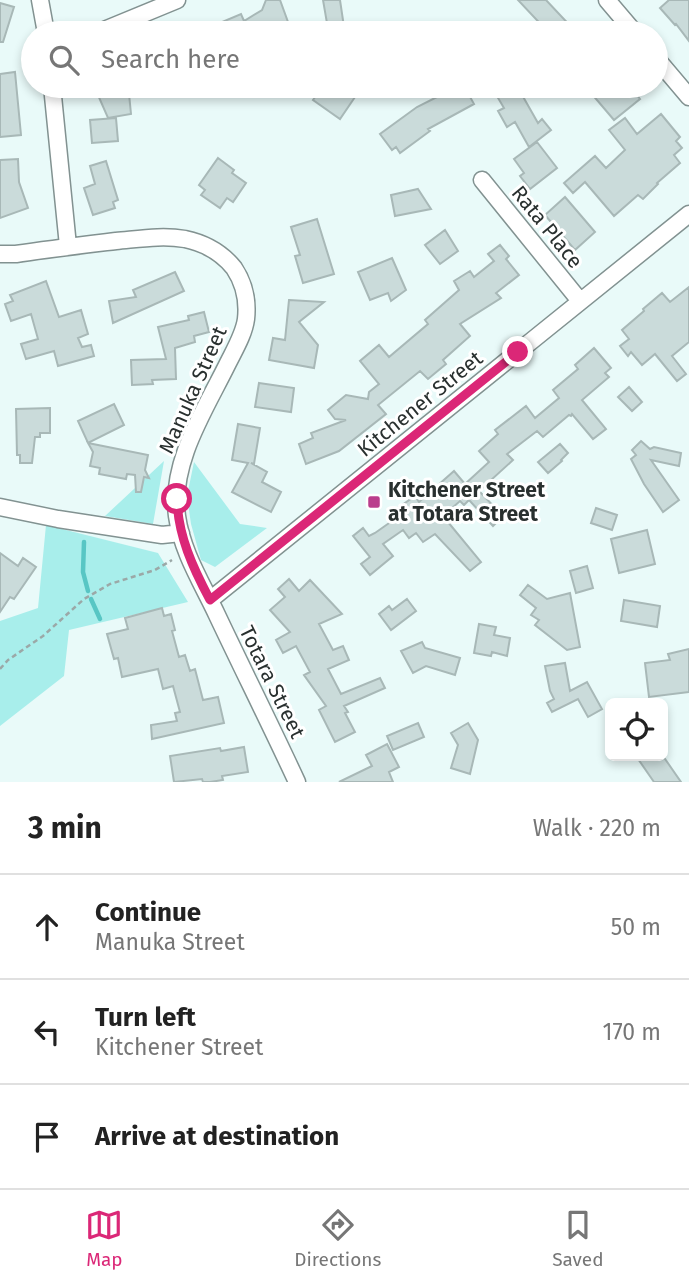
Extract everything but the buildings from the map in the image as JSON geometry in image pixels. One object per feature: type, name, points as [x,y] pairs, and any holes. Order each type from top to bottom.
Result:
[{"type":"street","points":[[40,0],[44,21]]},
{"type":"street","points":[[126,21],[177,0]]},
{"type":"street","points":[[607,0],[625,21]]},
{"type":"street","points":[[668,72],[689,97]]},
{"type":"street","points":[[53,98],[68,246]]},
{"type":"street","name":"Rata Place","points":[[482,180],[580,301]]},
{"type":"street","name":"Kitchener Street","points":[[210,600],[689,214]]},
{"type":"street","name":"Manuka Street","points":[[0,254],[171,237],[203,244],[219,253],[238,274],[247,300],[246,320],[239,340],[190,440],[177,480],[177,516],[181,533],[210,600]]},
{"type":"street","points":[[0,507],[162,535],[181,533]]},
{"type":"street","name":"Totara Street","points":[[210,600],[297,782]]},
{"type":"path","points":[[0,669],[8,660],[43,636],[84,599],[110,584],[155,570],[187,552]]},
{"type":"shaded area","points":[[164,461],[153,524],[105,516]]},
{"type":"shaded area","points":[[194,462],[240,524],[267,528],[215,567],[201,560],[191,524],[187,496]]},
{"type":"shaded area","points":[[46,525],[158,553],[188,602],[69,630],[64,676],[0,726],[0,621],[38,608]]},
{"type":"waterway","points":[[84,542],[83,572],[88,591]]},
{"type":"waterway","points":[[91,599],[100,619]]},
{"type":"place","name":"Kitchener Street at Totara Street","points":[[374,502]]},
{"type":"route","points":[[177,499],[177,516],[187,552],[210,600],[518,352]]}]
